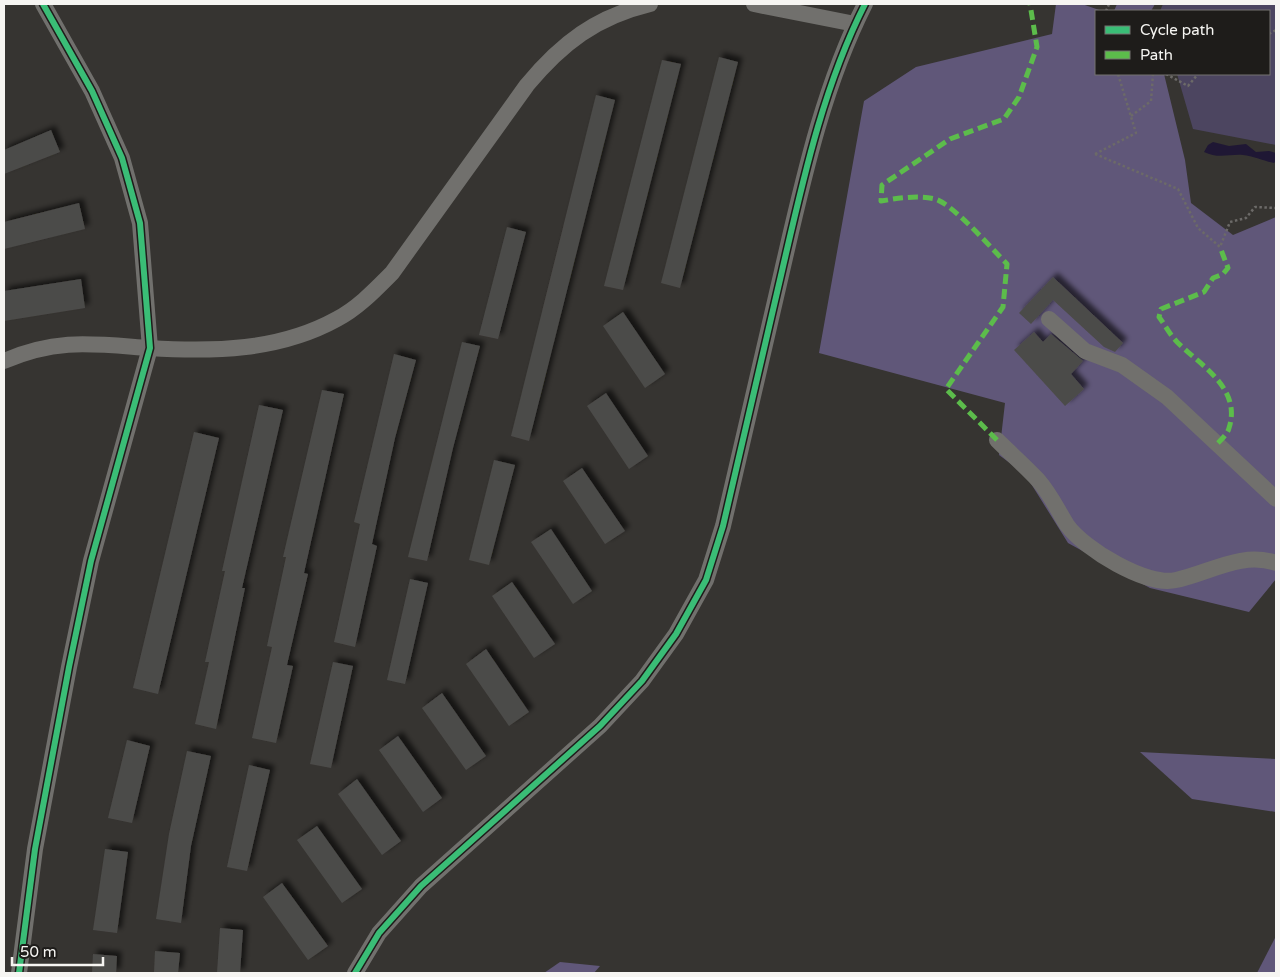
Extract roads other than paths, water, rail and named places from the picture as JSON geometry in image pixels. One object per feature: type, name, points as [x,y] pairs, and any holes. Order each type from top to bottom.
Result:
[{"type":"street","points":[[19,973],[35,849],[91,560],[150,348],[140,223],[122,158],[92,91],[43,4]]},
{"type":"street","points":[[4,361],[40,348],[91,342],[150,348],[242,348],[266,345],[307,334],[338,319],[369,296],[392,273],[527,85],[548,60],[569,41],[594,26],[620,13],[650,4]]},
{"type":"street","points":[[754,4],[855,24]]},
{"type":"street","points":[[356,973],[379,933],[421,886],[600,726],[642,681],[676,634],[706,580],[723,526],[806,168],[829,94],[855,24],[865,4]]},
{"type":"street","points":[[1048,319],[1086,351],[1112,359],[1167,397],[1276,499]]},
{"type":"street","points":[[997,440],[1056,502],[1067,525],[1079,538],[1102,556],[1154,580],[1174,581],[1243,559],[1276,563]]}]
